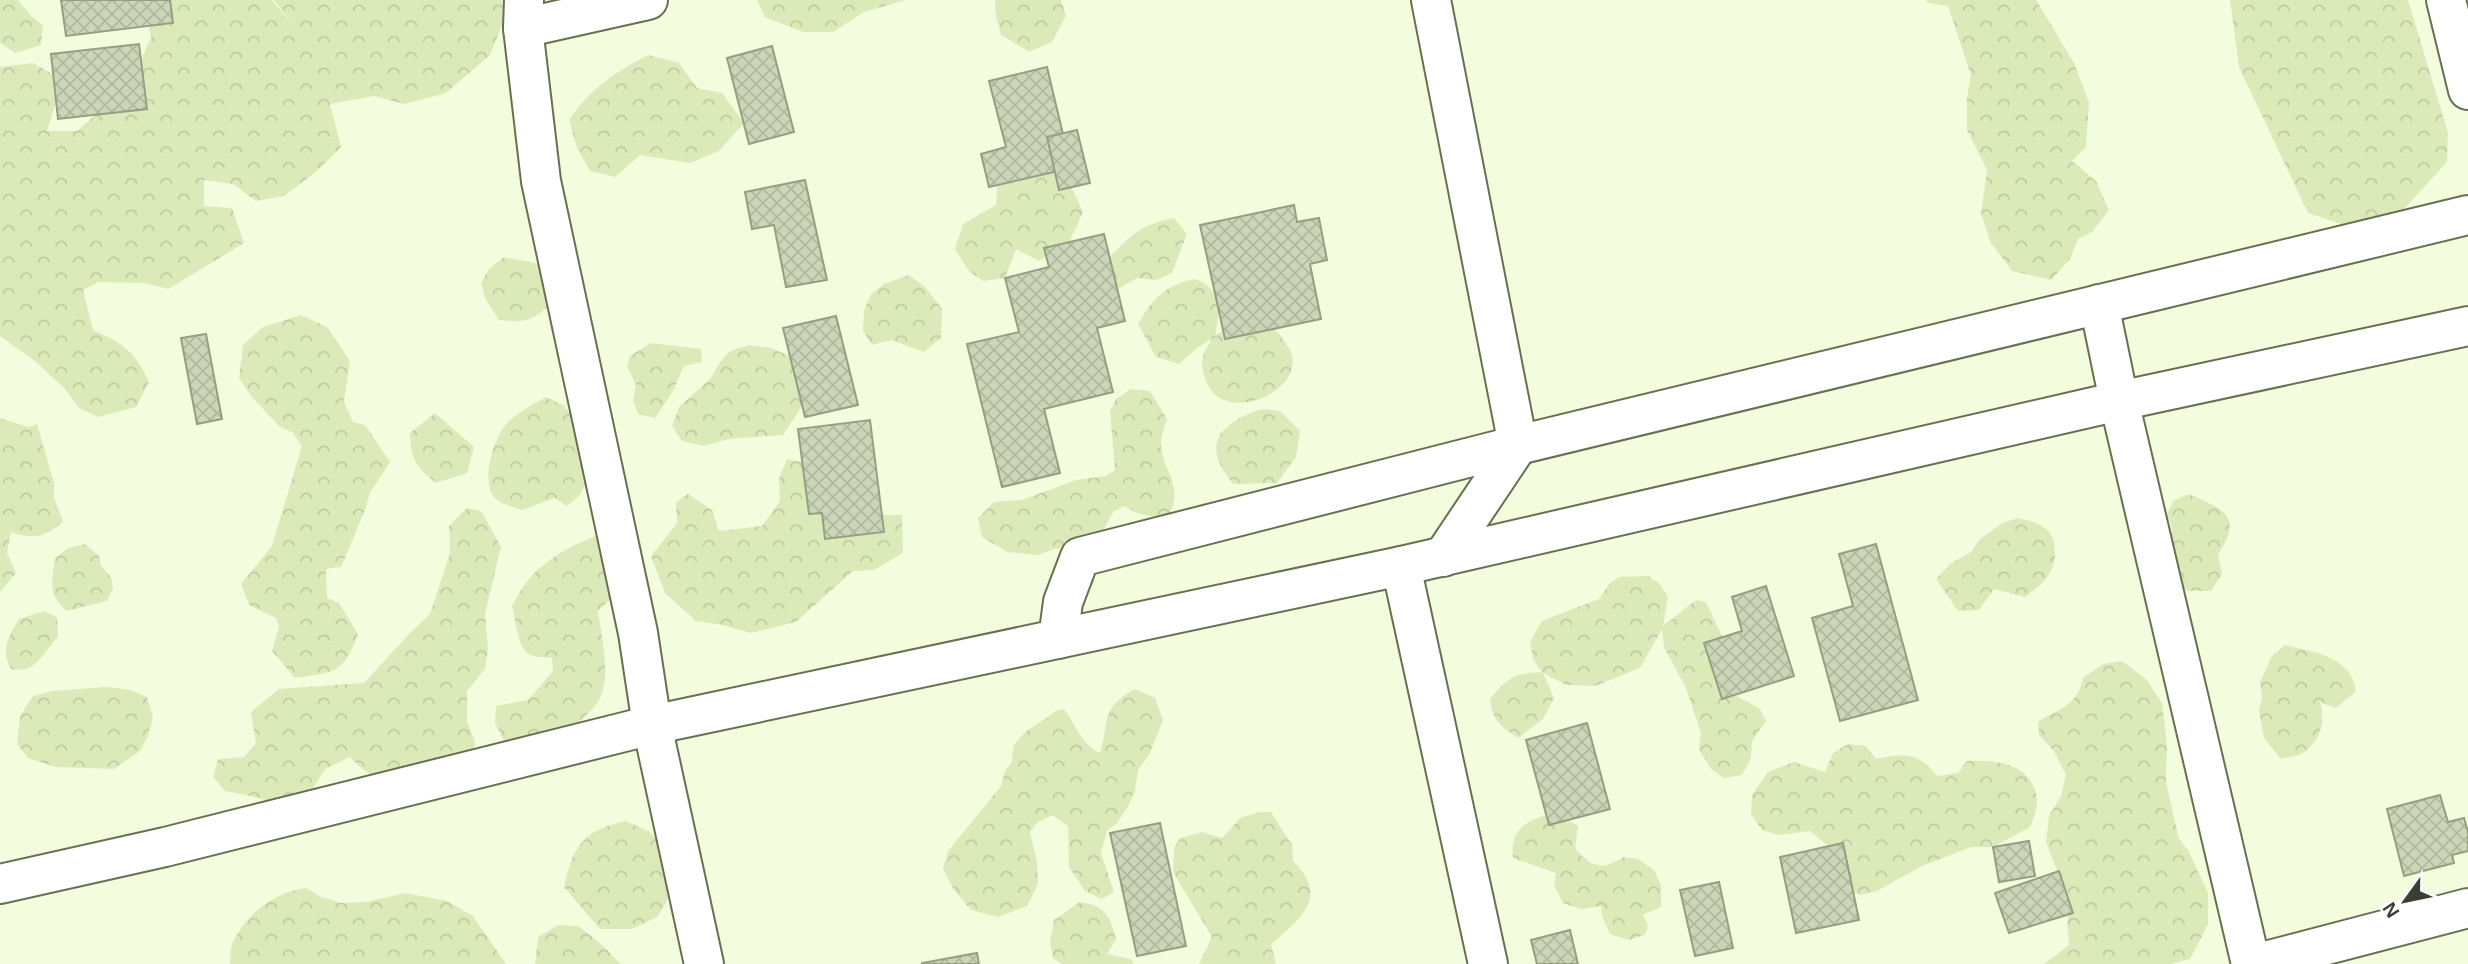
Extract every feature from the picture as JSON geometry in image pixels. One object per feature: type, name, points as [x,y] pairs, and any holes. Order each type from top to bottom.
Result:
[{"type":"street","points":[[648,0],[523,14],[541,181],[638,633],[652,725],[705,964]]},
{"type":"street","points":[[1430,0],[1518,445],[1443,556]]},
{"type":"street","points":[[2446,0],[2468,90]]},
{"type":"street","points":[[1058,639],[1063,602],[1080,557],[1518,445],[2468,215]]},
{"type":"street","points":[[2099,304],[2119,401],[2253,964],[2468,908]]},
{"type":"street","points":[[0,884],[165,847],[652,725],[1401,566],[2119,401],[2468,326]]},
{"type":"street","points":[[1401,566],[1488,964]]},
{"type":"green space","points":[[0,0],[18,0],[30,15],[43,25],[41,45],[15,53],[0,43]]},
{"type":"green space","points":[[143,0],[272,0],[296,28],[274,0],[502,0],[504,20],[490,55],[446,93],[404,104],[374,96],[330,104],[341,147],[318,170],[284,196],[256,201],[233,184],[204,180],[204,206],[232,208],[244,243],[168,289],[145,283],[99,282],[83,290],[93,330],[127,349],[139,363],[149,382],[136,407],[98,417],[79,408],[65,389],[36,362],[0,336],[0,67],[33,63],[54,75],[57,99],[47,131],[77,131],[129,86],[151,38]]},
{"type":"green space","points":[[757,0],[906,0],[864,12],[833,32],[803,32],[765,17]]},
{"type":"green space","points":[[995,0],[1061,0],[1066,16],[1052,42],[1029,52],[1001,35]]},
{"type":"green space","points":[[1926,0],[2036,0],[2074,63],[2089,102],[2086,147],[2072,161],[2096,181],[2109,210],[2092,232],[2078,239],[2070,259],[2051,280],[2012,271],[1991,243],[1981,214],[1987,170],[1967,130],[1967,98],[1971,75],[1948,6],[1928,3]]},
{"type":"green space","points":[[2230,0],[2408,0],[2448,133],[2447,162],[2405,208],[2371,228],[2341,224],[2308,213],[2239,67]]},
{"type":"green space","points":[[649,55],[679,63],[697,88],[722,93],[744,123],[719,151],[690,163],[640,155],[615,177],[590,171],[577,148],[569,120],[604,82]]},
{"type":"green space","points":[[1055,170],[1072,188],[1083,212],[1069,243],[1039,261],[1016,249],[1005,278],[983,281],[969,271],[955,249],[963,224],[996,205],[997,186],[1006,174]]},
{"type":"green space","points":[[1174,218],[1187,234],[1172,273],[1156,280],[1137,278],[1118,289],[1105,275],[1105,262],[1135,233],[1151,224]]},
{"type":"green space","points":[[504,257],[539,264],[548,276],[553,302],[534,317],[523,321],[499,320],[486,300],[481,283],[489,269]]},
{"type":"green space","points":[[909,275],[926,288],[942,309],[941,338],[924,352],[891,340],[872,345],[863,331],[864,311],[871,294],[884,284]]},
{"type":"green space","points":[[1194,279],[1210,288],[1217,302],[1215,336],[1246,316],[1266,322],[1278,333],[1287,345],[1293,361],[1289,375],[1278,388],[1263,398],[1246,402],[1229,402],[1214,394],[1202,366],[1204,353],[1213,338],[1179,364],[1156,357],[1138,324],[1161,294],[1175,285]]},
{"type":"green space","points":[[301,315],[327,327],[350,361],[344,402],[353,422],[365,425],[390,462],[370,493],[341,567],[326,569],[327,598],[339,603],[358,634],[353,647],[336,669],[295,678],[272,651],[279,627],[276,618],[249,605],[241,584],[272,546],[302,446],[293,433],[279,426],[252,397],[239,378],[243,345],[263,327]]},
{"type":"green space","points":[[651,343],[701,349],[702,362],[684,366],[673,391],[655,418],[638,414],[633,400],[636,385],[627,366],[630,356]]},
{"type":"green space","points":[[749,345],[771,348],[797,359],[813,389],[783,435],[728,439],[704,446],[682,441],[672,426],[679,407],[710,379],[730,351]]},
{"type":"green space","points":[[1131,389],[1150,391],[1167,419],[1161,446],[1173,482],[1174,499],[1166,519],[1136,513],[1125,506],[1114,511],[1103,531],[1076,546],[1054,549],[1038,555],[1007,552],[982,537],[978,518],[994,502],[1022,500],[1076,480],[1106,476],[1115,470],[1110,411],[1116,399]]},
{"type":"green space","points":[[546,397],[564,406],[572,416],[589,479],[578,497],[567,506],[555,498],[522,510],[501,503],[491,492],[490,460],[498,438],[508,422]]},
{"type":"green space","points":[[1261,409],[1280,411],[1300,431],[1296,457],[1277,483],[1233,484],[1218,458],[1216,447],[1219,437],[1234,421]]},
{"type":"green space","points":[[435,413],[474,447],[467,473],[436,483],[416,462],[410,433]]},
{"type":"green space","points":[[0,418],[28,427],[37,424],[54,483],[54,497],[63,522],[39,536],[11,532],[7,553],[16,573],[0,592]]},
{"type":"green space","points":[[787,459],[802,462],[817,490],[823,526],[864,534],[882,515],[902,515],[903,553],[874,570],[853,571],[796,622],[751,633],[696,621],[665,593],[651,556],[677,523],[676,502],[688,494],[712,510],[719,531],[762,526],[780,501],[779,478]]},
{"type":"green space","points":[[2189,494],[2220,510],[2229,522],[2226,542],[2218,555],[2222,574],[2211,591],[2188,591],[2171,580],[2165,551],[2172,533],[2167,514],[2173,501]]},
{"type":"green space","points":[[467,508],[481,511],[501,547],[485,614],[488,649],[485,669],[467,691],[467,722],[475,741],[471,767],[389,785],[362,769],[350,757],[325,769],[312,790],[282,805],[225,791],[213,777],[218,759],[244,757],[256,743],[251,712],[279,689],[364,683],[430,614],[450,553],[449,526]]},
{"type":"green space","points":[[2018,518],[2041,525],[2053,540],[2055,557],[2047,577],[2025,597],[1994,589],[1979,610],[1958,611],[1936,579],[1950,564],[1971,552],[1979,540],[2002,523]]},
{"type":"green space","points":[[608,531],[624,586],[598,611],[605,658],[602,694],[594,707],[570,730],[544,731],[505,744],[495,723],[496,706],[528,700],[553,671],[552,658],[534,656],[525,651],[519,639],[512,606],[526,582],[537,570],[555,556]]},
{"type":"green space","points":[[85,544],[99,556],[101,566],[111,577],[113,588],[107,601],[67,611],[56,599],[52,587],[55,558],[68,548]]},
{"type":"green space","points":[[1648,576],[1660,584],[1668,597],[1663,626],[1696,600],[1706,602],[1722,636],[1719,661],[1735,695],[1760,709],[1766,721],[1752,741],[1751,758],[1742,775],[1724,778],[1711,769],[1699,750],[1701,733],[1686,688],[1664,647],[1662,629],[1640,668],[1595,686],[1566,685],[1543,673],[1554,698],[1543,719],[1518,738],[1495,718],[1490,699],[1502,686],[1512,678],[1542,672],[1533,659],[1530,641],[1542,621],[1599,599],[1610,583],[1619,577]]},
{"type":"green space","points":[[44,611],[57,617],[58,637],[33,666],[20,670],[11,669],[6,650],[15,626],[19,619]]},
{"type":"green space","points":[[2285,645],[2319,653],[2339,663],[2353,679],[2356,691],[2336,708],[2320,702],[2322,723],[2314,743],[2303,753],[2281,759],[2264,738],[2259,711],[2262,696],[2260,682],[2272,656]]},
{"type":"green space","points":[[2122,661],[2147,680],[2162,703],[2167,745],[2166,782],[2179,839],[2188,850],[2208,893],[2208,924],[2190,959],[2171,964],[2044,964],[2069,945],[2067,923],[2071,907],[2046,842],[2049,816],[2061,796],[2066,775],[2054,751],[2039,735],[2038,722],[2072,701],[2083,678],[2103,664]]},
{"type":"green space","points":[[107,687],[130,690],[147,697],[153,717],[148,736],[140,751],[114,769],[55,767],[28,758],[17,744],[20,716],[33,696],[52,691]]},
{"type":"green space","points":[[1135,689],[1155,698],[1163,720],[1149,755],[1138,770],[1129,805],[1117,823],[1107,831],[1101,853],[1114,892],[1102,899],[1085,891],[1069,867],[1068,826],[1052,815],[1037,823],[1030,832],[1037,862],[1038,884],[1027,906],[998,917],[971,910],[954,890],[943,869],[948,851],[1001,786],[1005,771],[1012,762],[1013,746],[1024,733],[1056,711],[1064,709],[1084,740],[1100,753],[1111,709],[1116,702]]},
{"type":"green space","points":[[1848,744],[1866,746],[1876,759],[1894,756],[1916,758],[1937,776],[1958,773],[1967,761],[1990,761],[2012,766],[2029,778],[2034,788],[2037,803],[2030,827],[1993,847],[1971,847],[1920,867],[1877,891],[1860,895],[1841,889],[1828,846],[1810,831],[1779,835],[1762,830],[1751,814],[1752,795],[1768,772],[1794,762],[1825,772],[1833,753]]},
{"type":"green space","points":[[1271,812],[1292,845],[1293,861],[1304,874],[1309,886],[1307,907],[1292,926],[1271,944],[1276,964],[1199,964],[1212,937],[1173,872],[1174,848],[1180,838],[1202,832],[1222,838],[1240,818]]},
{"type":"green space","points":[[1555,813],[1578,826],[1575,849],[1590,863],[1608,865],[1624,857],[1638,859],[1654,870],[1661,885],[1661,907],[1643,915],[1648,925],[1645,935],[1629,940],[1610,934],[1602,916],[1601,906],[1581,909],[1563,903],[1554,885],[1556,873],[1513,858],[1514,839],[1523,826],[1537,818]]},
{"type":"green space","points":[[626,821],[650,832],[670,856],[671,894],[657,917],[632,929],[600,929],[564,887],[571,861],[582,842],[599,829]]},
{"type":"green space","points":[[306,888],[321,897],[341,903],[366,902],[405,893],[447,901],[473,916],[506,964],[230,964],[233,942],[254,913],[283,894]]},
{"type":"green space","points":[[1080,902],[1101,909],[1109,918],[1116,939],[1107,954],[1131,959],[1134,964],[1062,964],[1053,958],[1050,942],[1054,920]]},
{"type":"green space","points":[[558,925],[578,926],[621,964],[535,964],[538,937]]},
{"type":"building","points":[[61,0],[170,0],[173,23],[66,36]]},
{"type":"building","points":[[139,44],[147,109],[58,119],[51,54]]},
{"type":"building","points":[[772,46],[794,132],[749,144],[727,58]]},
{"type":"building","points":[[1047,67],[1071,168],[989,187],[981,154],[1006,147],[989,81]]},
{"type":"building","points":[[1077,130],[1090,183],[1059,190],[1047,137]]},
{"type":"building","points":[[805,180],[827,280],[786,287],[774,225],[752,229],[745,192]]},
{"type":"building","points":[[1294,205],[1297,222],[1319,218],[1327,260],[1310,264],[1321,319],[1225,339],[1200,225]]},
{"type":"building","points":[[1104,234],[1125,321],[1097,328],[1113,392],[1044,409],[1060,473],[1002,487],[967,344],[1019,332],[1005,278],[1049,267],[1044,248]]},
{"type":"building","points":[[836,316],[858,405],[805,417],[783,328]]},
{"type":"building","points":[[206,334],[222,419],[197,424],[181,338]]},
{"type":"building","points":[[870,420],[884,532],[825,539],[822,513],[809,514],[798,429]]},
{"type":"building","points":[[1876,544],[1918,700],[1840,721],[1812,618],[1853,606],[1839,554]]},
{"type":"building","points":[[1766,586],[1794,676],[1722,699],[1704,643],[1742,631],[1732,597]]},
{"type":"building","points":[[1587,723],[1610,809],[1549,825],[1526,740]]},
{"type":"building","points":[[2440,795],[2448,822],[2464,818],[2468,832],[2468,851],[2452,855],[2454,863],[2404,876],[2387,809]]},
{"type":"building","points":[[1160,823],[1186,946],[1137,956],[1110,833]]},
{"type":"building","points":[[2029,841],[2035,876],[1999,882],[1993,847]]},
{"type":"building","points":[[1843,843],[1859,920],[1796,933],[1780,857]]},
{"type":"building","points":[[2059,871],[2073,913],[2009,933],[1995,893]]},
{"type":"building","points":[[1719,882],[1733,948],[1695,956],[1680,890]]},
{"type":"building","points":[[1570,930],[1578,964],[1537,964],[1531,940]]},
{"type":"building","points":[[977,953],[979,964],[922,964],[922,963]]}]
